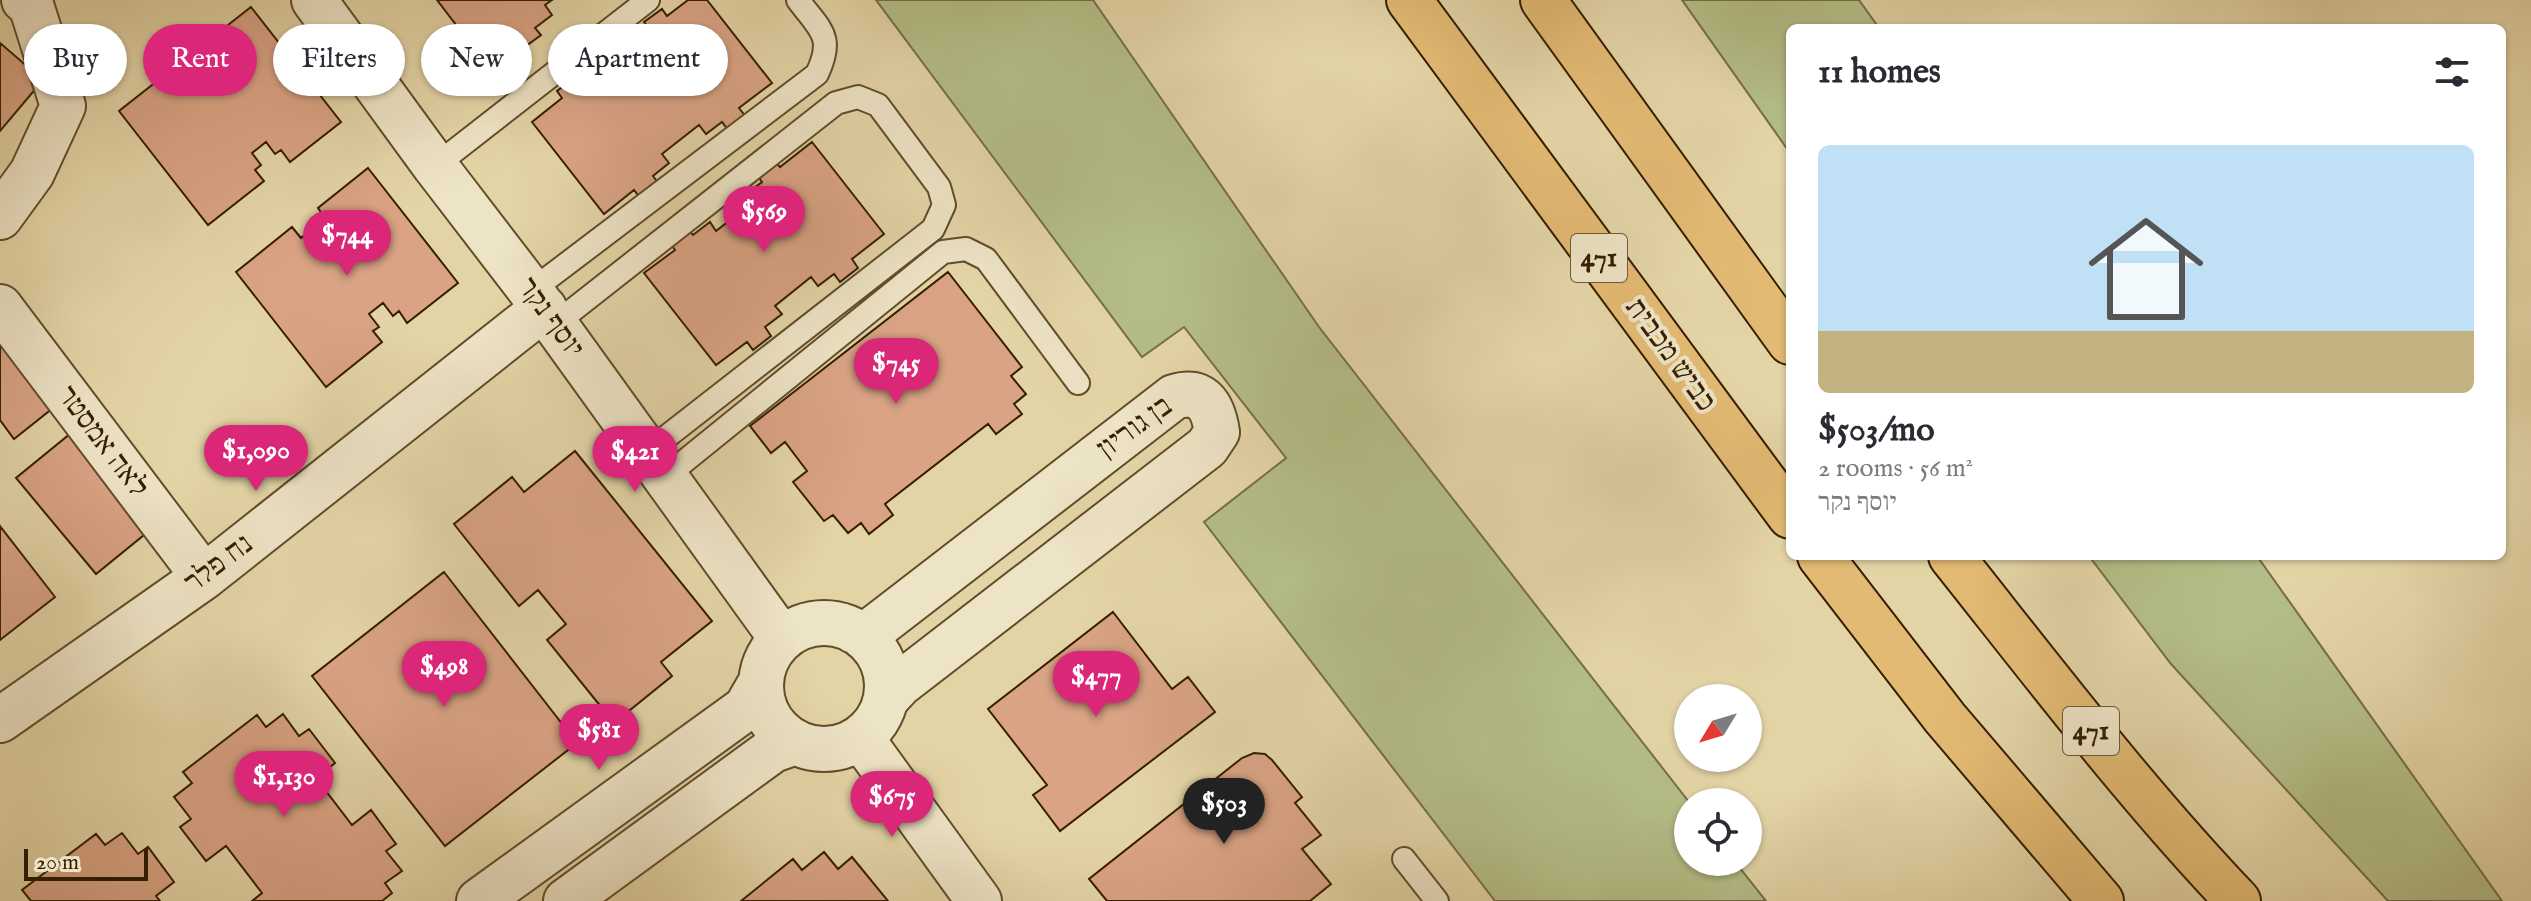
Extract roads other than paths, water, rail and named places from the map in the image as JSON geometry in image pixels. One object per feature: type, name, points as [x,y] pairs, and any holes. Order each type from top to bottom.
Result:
[{"type":"highway","name":"כביש מכבית","points":[[1409,0],[1786,511]]},
{"type":"highway","points":[[1543,0],[1786,336]]},
{"type":"highway","points":[[1823,560],[1945,718],[2101,901]]},
{"type":"highway","name":"471","points":[[1954,560],[2085,723],[2238,901]]},
{"type":"street","points":[[0,217],[32,173],[63,106],[31,5],[24,0]]},
{"type":"street","name":"יוסף נקר","points":[[314,0],[543,308],[782,639]]},
{"type":"street","name":"לאה אמסטר","points":[[0,307],[204,577]]},
{"type":"street","name":"נח פלר","points":[[0,720],[204,577],[543,308]]},
{"type":"street","name":"בן גוריון","points":[[854,631],[867,634],[1174,397],[1188,393],[1202,399],[1214,412],[1217,432],[1207,447],[900,684],[887,698]]},
{"type":"street","points":[[817,623],[836,624],[854,631],[871,643],[882,659],[887,678],[887,698],[873,727],[861,738],[829,749],[796,742],[781,732],[769,717],[761,682],[764,666],[782,639],[798,628],[817,623]]},
{"type":"street","points":[[479,901],[746,708],[761,682]]},
{"type":"street","points":[[861,738],[979,901]]},
{"type":"street","points":[[566,901],[773,750],[796,742]]},
{"type":"lane","points":[[435,166],[648,0]]},
{"type":"lane","points":[[543,308],[817,74],[826,55],[825,37],[798,0]]},
{"type":"lane","points":[[543,308],[836,103],[858,97],[878,105],[939,187],[944,205],[933,229],[656,464]]},
{"type":"lane","points":[[656,464],[943,252],[966,249],[986,259],[1078,383]]},
{"type":"lane","points":[[1404,859],[1437,901]]}]
